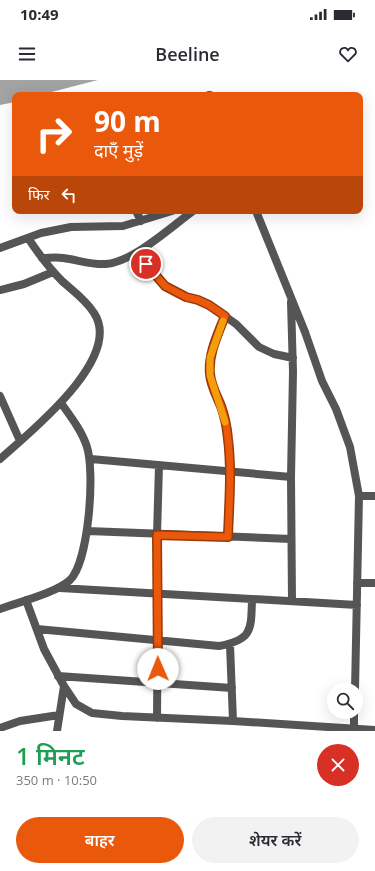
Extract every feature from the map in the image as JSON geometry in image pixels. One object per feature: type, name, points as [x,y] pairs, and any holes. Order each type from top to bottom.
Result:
[{"type":"street","points":[[138,214],[141,221]]},
{"type":"street","points":[[0,248],[41,234],[71,227],[123,226],[163,214]]},
{"type":"street","points":[[42,258],[62,258],[97,264],[107,264],[121,261],[136,253],[189,214]]},
{"type":"street","points":[[257,214],[305,332],[322,381],[336,409],[350,447],[359,496],[355,683]]},
{"type":"street","points":[[0,459],[61,403],[90,365],[100,337],[100,327],[95,314],[83,299],[53,272],[28,238]]},
{"type":"street","points":[[136,253],[165,286],[186,297],[209,305],[236,324],[259,348],[274,354],[293,358]]},
{"type":"street","points":[[0,290],[24,284],[53,272]]},
{"type":"street","points":[[291,298],[293,358],[291,477],[292,601]]},
{"type":"street","points":[[225,316],[216,337],[210,358],[210,375],[214,391],[225,418],[228,439],[230,471],[228,537]]},
{"type":"street","points":[[0,396],[20,441]]},
{"type":"street","points":[[0,609],[60,588],[71,579],[79,564],[88,531],[90,459],[87,446],[80,431],[61,403]]},
{"type":"street","points":[[90,459],[291,477]]},
{"type":"street","points":[[157,718],[157,535],[159,465]]},
{"type":"street","points":[[359,496],[375,496]]},
{"type":"street","points":[[88,531],[157,535],[291,539]]},
{"type":"street","points":[[357,583],[375,583]]},
{"type":"street","points":[[60,588],[357,605]]},
{"type":"street","points":[[37,629],[219,646],[241,640],[249,633],[251,624],[252,599]]},
{"type":"street","points":[[26,600],[44,649],[58,676],[76,704],[92,713],[375,730]]},
{"type":"street","points":[[230,644],[233,721]]},
{"type":"street","points":[[58,676],[232,688]]},
{"type":"street","points":[[57,731],[64,686]]},
{"type":"street","points":[[0,728],[20,721],[59,715]]},
{"type":"street","points":[[354,719],[354,729]]},
{"type":"shaded area","points":[[0,80],[98,80],[52,92],[12,92],[12,103],[0,105]]},
{"type":"slow traffic","points":[[223,321],[216,337],[210,358],[210,375],[214,391],[221,405],[225,422]]},
{"type":"route","points":[[146,264],[165,286],[186,297],[209,305],[225,316],[216,337],[210,358],[210,375],[214,391],[221,405],[225,418],[230,471],[228,537],[157,535],[158,669]]}]
